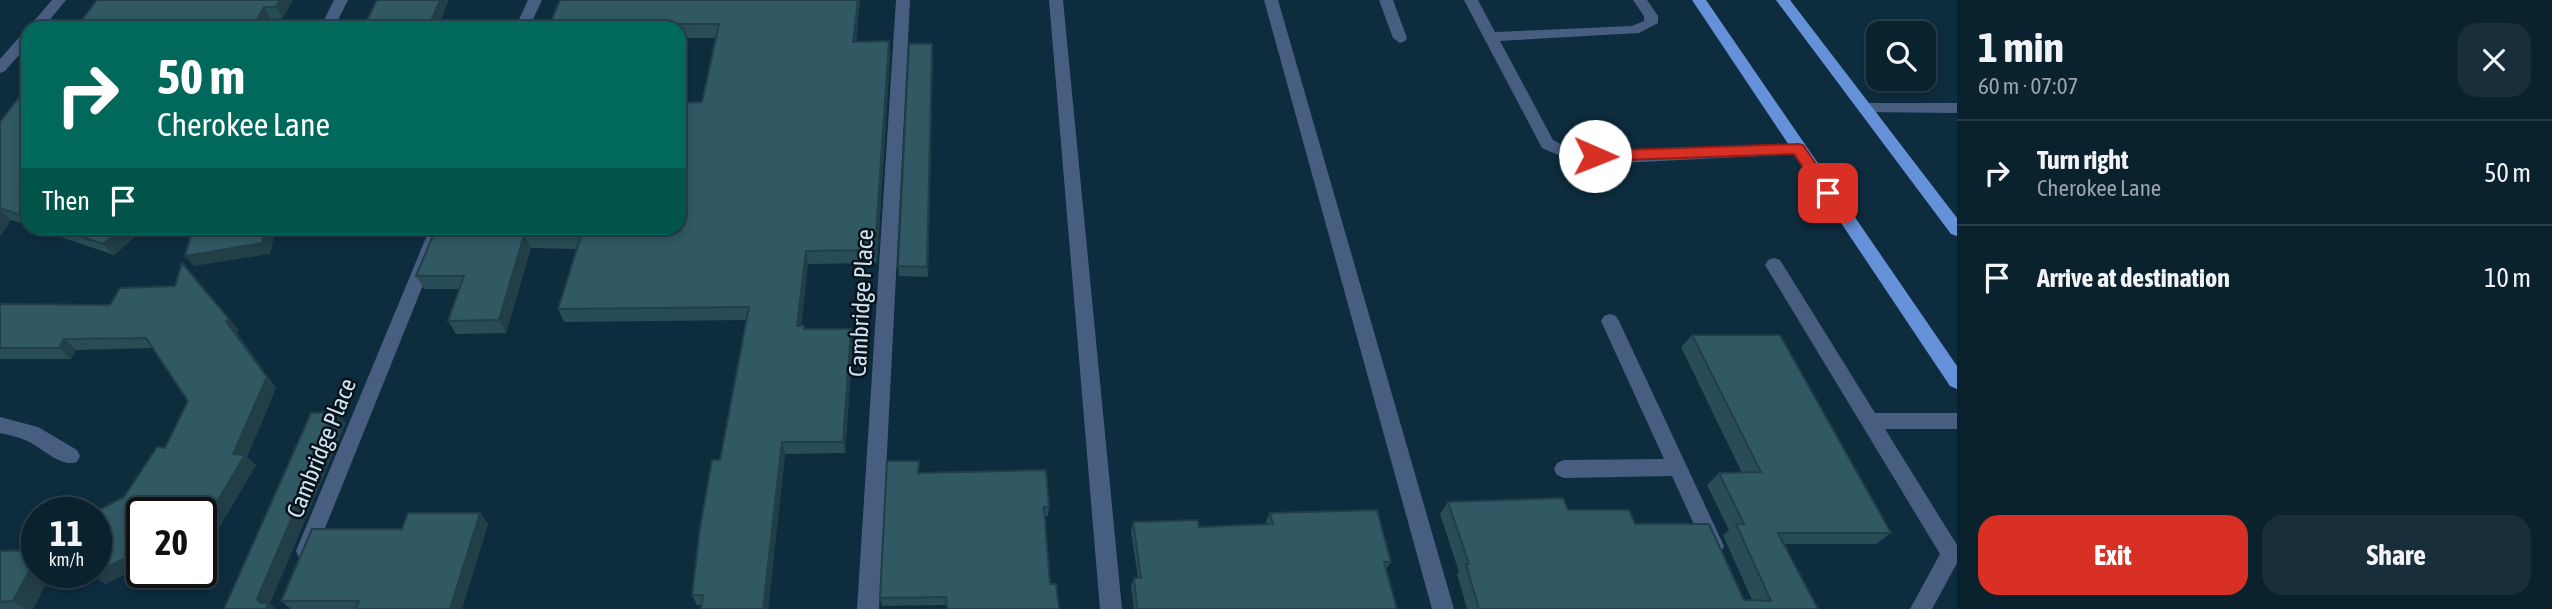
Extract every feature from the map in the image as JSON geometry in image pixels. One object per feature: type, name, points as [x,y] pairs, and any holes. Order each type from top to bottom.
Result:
[{"type":"main road","points":[[1699,0],[1957,381]]},
{"type":"main road","points":[[1783,0],[1957,230]]},
{"type":"street","points":[[41,21],[59,0]]},
{"type":"street","points":[[330,21],[341,0]]},
{"type":"street","points":[[525,21],[535,0]]},
{"type":"street","name":"Cambridge Place","points":[[868,609],[903,0]]},
{"type":"street","points":[[1056,0],[1111,609]]},
{"type":"street","points":[[1271,0],[1443,609]]},
{"type":"street","points":[[1386,0],[1399,38]]},
{"type":"street","points":[[1471,0],[1547,144],[1570,155],[1620,157],[1798,149]]},
{"type":"street","points":[[1491,37],[1634,30],[1651,23],[1651,16],[1640,0]]},
{"type":"street","points":[[0,68],[21,44]]},
{"type":"street","points":[[1864,108],[1957,108]]},
{"type":"street","name":"Cambridge Place","points":[[298,571],[435,235]]},
{"type":"street","points":[[1774,265],[1951,554],[1921,609]]},
{"type":"street","points":[[1610,321],[1722,562]]},
{"type":"street","points":[[1869,421],[1957,421]]},
{"type":"street","points":[[0,425],[31,433],[70,456]]},
{"type":"street","points":[[1564,469],[1678,467]]},
{"type":"building","points":[[97,0],[280,0],[276,7],[264,7],[256,21],[81,21]]},
{"type":"building","points":[[377,0],[440,0],[431,21],[366,21]]},
{"type":"building","points":[[560,0],[858,0],[853,42],[889,41],[875,250],[806,251],[797,326],[804,326],[804,329],[851,329],[843,442],[782,442],[763,609],[701,609],[703,595],[692,595],[712,460],[720,460],[749,307],[558,309],[581,236],[524,235],[686,235],[686,103],[702,102],[719,24],[686,24],[686,21],[551,21]]},
{"type":"building","points":[[909,44],[932,44],[927,267],[898,266]]},
{"type":"building","points":[[21,95],[21,216],[0,208],[0,122]]},
{"type":"building","points":[[77,235],[114,235],[103,244]]},
{"type":"building","points":[[191,235],[264,235],[262,243],[185,256]]},
{"type":"building","points":[[433,235],[524,235],[499,320],[448,321],[464,276],[416,276]]},
{"type":"building","points":[[182,263],[229,319],[226,321],[267,377],[233,454],[245,455],[217,502],[217,497],[126,497],[126,558],[112,565],[112,503],[124,497],[157,447],[165,448],[188,401],[146,338],[64,339],[59,348],[0,348],[0,304],[110,305],[120,288],[175,286]]},
{"type":"building","points":[[1692,335],[1780,335],[1891,533],[1778,533],[1818,609],[1479,609],[1466,564],[1469,564],[1448,502],[1563,498],[1568,510],[1629,510],[1635,524],[1709,524],[1744,600],[1771,601],[1736,524],[1744,524],[1719,473],[1761,472]]},
{"type":"building","points":[[337,412],[257,599],[260,603],[268,603],[266,609],[224,609],[311,413]]},
{"type":"building","points":[[887,461],[919,461],[918,473],[1046,470],[1049,507],[1044,507],[1050,584],[1056,584],[1059,609],[947,609],[946,597],[880,598]]},
{"type":"building","points":[[1377,510],[1391,562],[1384,562],[1397,609],[1137,609],[1134,578],[1141,578],[1133,522],[1198,520],[1199,527],[1273,524],[1270,513]]},
{"type":"building","points":[[408,513],[480,513],[450,609],[356,609],[359,601],[281,601],[312,529],[402,529]]},
{"type":"building","points":[[21,550],[21,586],[13,601],[0,602],[0,551]]},
{"type":"route","points":[[1595,156],[1798,149],[1828,193]]}]
